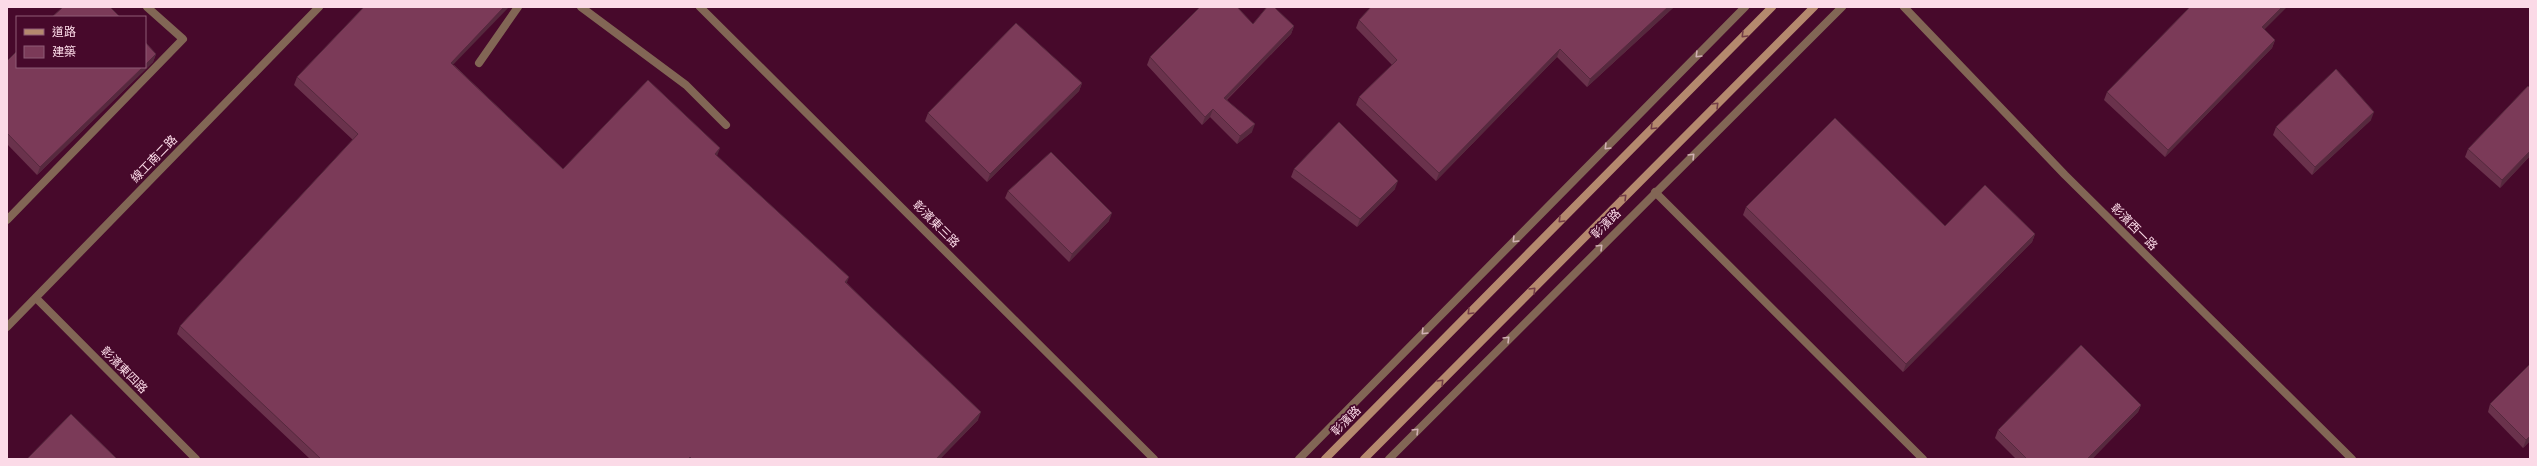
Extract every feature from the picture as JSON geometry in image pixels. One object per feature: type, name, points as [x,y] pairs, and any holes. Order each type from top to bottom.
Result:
[{"type":"street","points":[[7,220],[183,39],[147,7]]},
{"type":"street","name":"線工南二路","points":[[7,327],[319,7]]},
{"type":"street","points":[[479,64],[518,7]]},
{"type":"street","points":[[581,7],[686,85],[726,125]]},
{"type":"street","name":"彰濱東三路","points":[[700,7],[1154,459]]},
{"type":"street","name":"彰濱路","points":[[1299,459],[1745,7]]},
{"type":"street","name":"彰濱路","points":[[1325,459],[1772,7]]},
{"type":"street","name":"彰濱路","points":[[1364,459],[1814,7]]},
{"type":"street","name":"彰濱路","points":[[1389,459],[1842,7]]},
{"type":"street","name":"彰濱西一路","points":[[1904,7],[2065,175],[2352,459]]},
{"type":"street","points":[[1655,192],[1924,459]]},
{"type":"street","name":"彰濱東四路","points":[[36,298],[196,459]]},
{"type":"building","points":[[63,7],[110,7],[119,16],[53,16]]},
{"type":"building","points":[[364,7],[504,7],[451,63],[563,169],[648,80],[720,148],[715,154],[849,277],[845,282],[981,412],[936,459],[692,459],[690,457],[688,459],[321,459],[180,326],[358,134],[297,77]]},
{"type":"building","points":[[1200,7],[1237,7],[1253,24],[1267,7],[1274,7],[1294,26],[1224,98],[1255,124],[1240,136],[1213,109],[1205,117],[1150,57]]},
{"type":"building","points":[[1371,7],[1668,7],[1590,79],[1560,49],[1439,173],[1359,97],[1397,60],[1359,20]]},
{"type":"building","points":[[2190,7],[2282,7],[2262,27],[2275,40],[2168,150],[2107,92]]},
{"type":"building","points":[[1016,23],[1082,83],[990,174],[928,113]]},
{"type":"building","points":[[146,43],[156,54],[146,64]]},
{"type":"building","points":[[16,52],[16,68],[142,68],[40,167],[7,133],[7,61]]},
{"type":"building","points":[[2336,69],[2374,112],[2315,167],[2276,127]]},
{"type":"building","points":[[2528,86],[2530,88],[2530,151],[2502,180],[2468,149]]},
{"type":"building","points":[[1835,118],[1945,226],[1985,185],[2035,234],[1906,364],[1746,207]]},
{"type":"building","points":[[1339,122],[1398,181],[1360,219],[1294,169]]},
{"type":"building","points":[[1051,152],[1112,213],[1072,254],[1008,191]]},
{"type":"building","points":[[2081,345],[2141,405],[2087,459],[2027,459],[1998,430]]},
{"type":"building","points":[[2530,364],[2530,436],[2526,440],[2490,404]]},
{"type":"building","points":[[71,414],[117,459],[27,459]]}]
